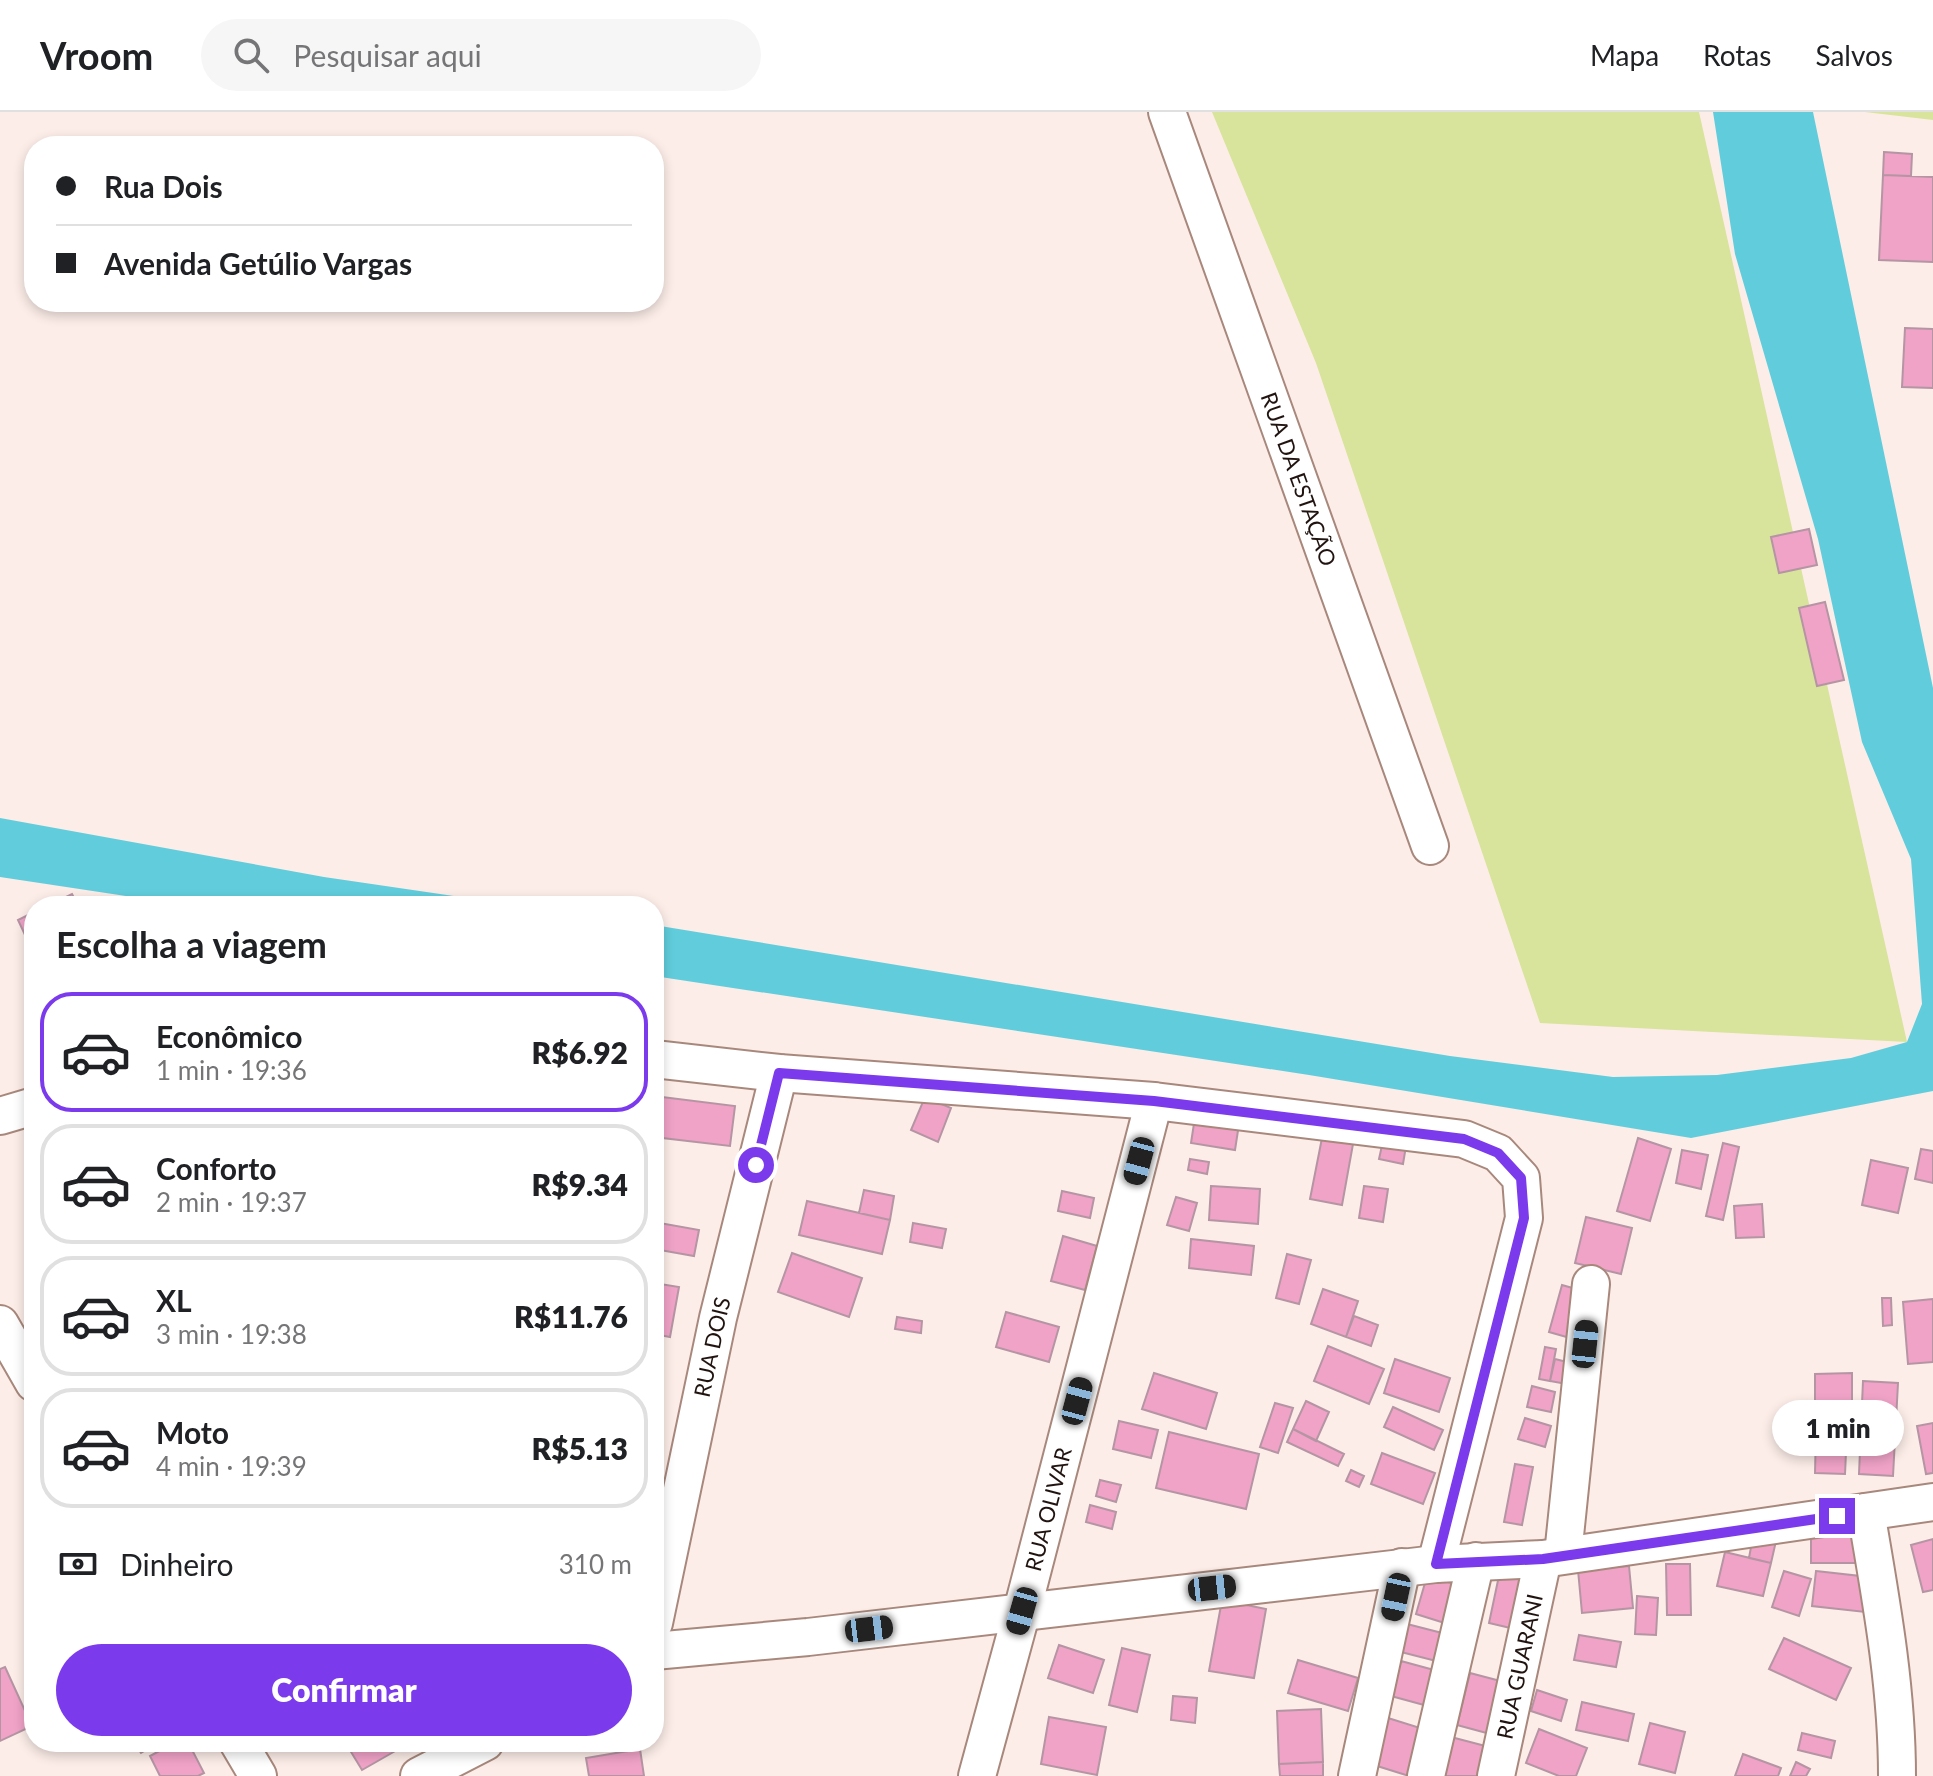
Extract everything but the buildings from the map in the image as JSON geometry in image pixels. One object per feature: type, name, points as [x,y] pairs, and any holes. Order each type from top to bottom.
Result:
[{"type":"street","name":"RUA DA ESTAÇÃO","points":[[1167,112],[1430,846]]},
{"type":"street","points":[[664,1060],[779,1073],[1154,1101],[1464,1139],[1498,1153],[1521,1178],[1524,1218],[1357,1776]]},
{"type":"street","name":"RUA DOIS","points":[[664,1575],[718,1318],[779,1073]]},
{"type":"street","name":"RUA OLIVAR","points":[[977,1776],[1154,1101]]},
{"type":"street","points":[[0,1116],[24,1109]]},
{"type":"street","name":"RUA GUARANI","points":[[1496,1776],[1553,1557],[1591,1284]]},
{"type":"street","points":[[0,1324],[24,1366]]},
{"type":"street","points":[[664,1650],[808,1637],[1419,1565],[1553,1557],[1933,1502]]},
{"type":"street","points":[[1866,1512],[1892,1665],[1897,1718],[1897,1776]]},
{"type":"street","points":[[1426,1776],[1476,1561]]},
{"type":"street","points":[[244,1752],[258,1776]]},
{"type":"street","points":[[419,1776],[466,1752]]},
{"type":"green space","points":[[1212,112],[1699,112],[1907,1042],[1540,1023],[1316,363]]},
{"type":"green space","points":[[1865,112],[1933,112],[1933,120]]},
{"type":"water","points":[[1713,112],[1813,112],[1933,688],[1933,1091],[1691,1138],[1309,1075],[664,978],[664,927],[1450,1056],[1613,1077],[1717,1075],[1851,1058],[1907,1042],[1922,1004],[1911,859],[1862,742],[1818,539],[1735,254]]},
{"type":"water","points":[[0,818],[324,877],[454,896],[126,896],[0,877]]},
{"type":"route","points":[[756,1165],[779,1073],[1154,1101],[1464,1139],[1498,1153],[1521,1178],[1524,1218],[1436,1564],[1543,1559],[1837,1516]]}]
